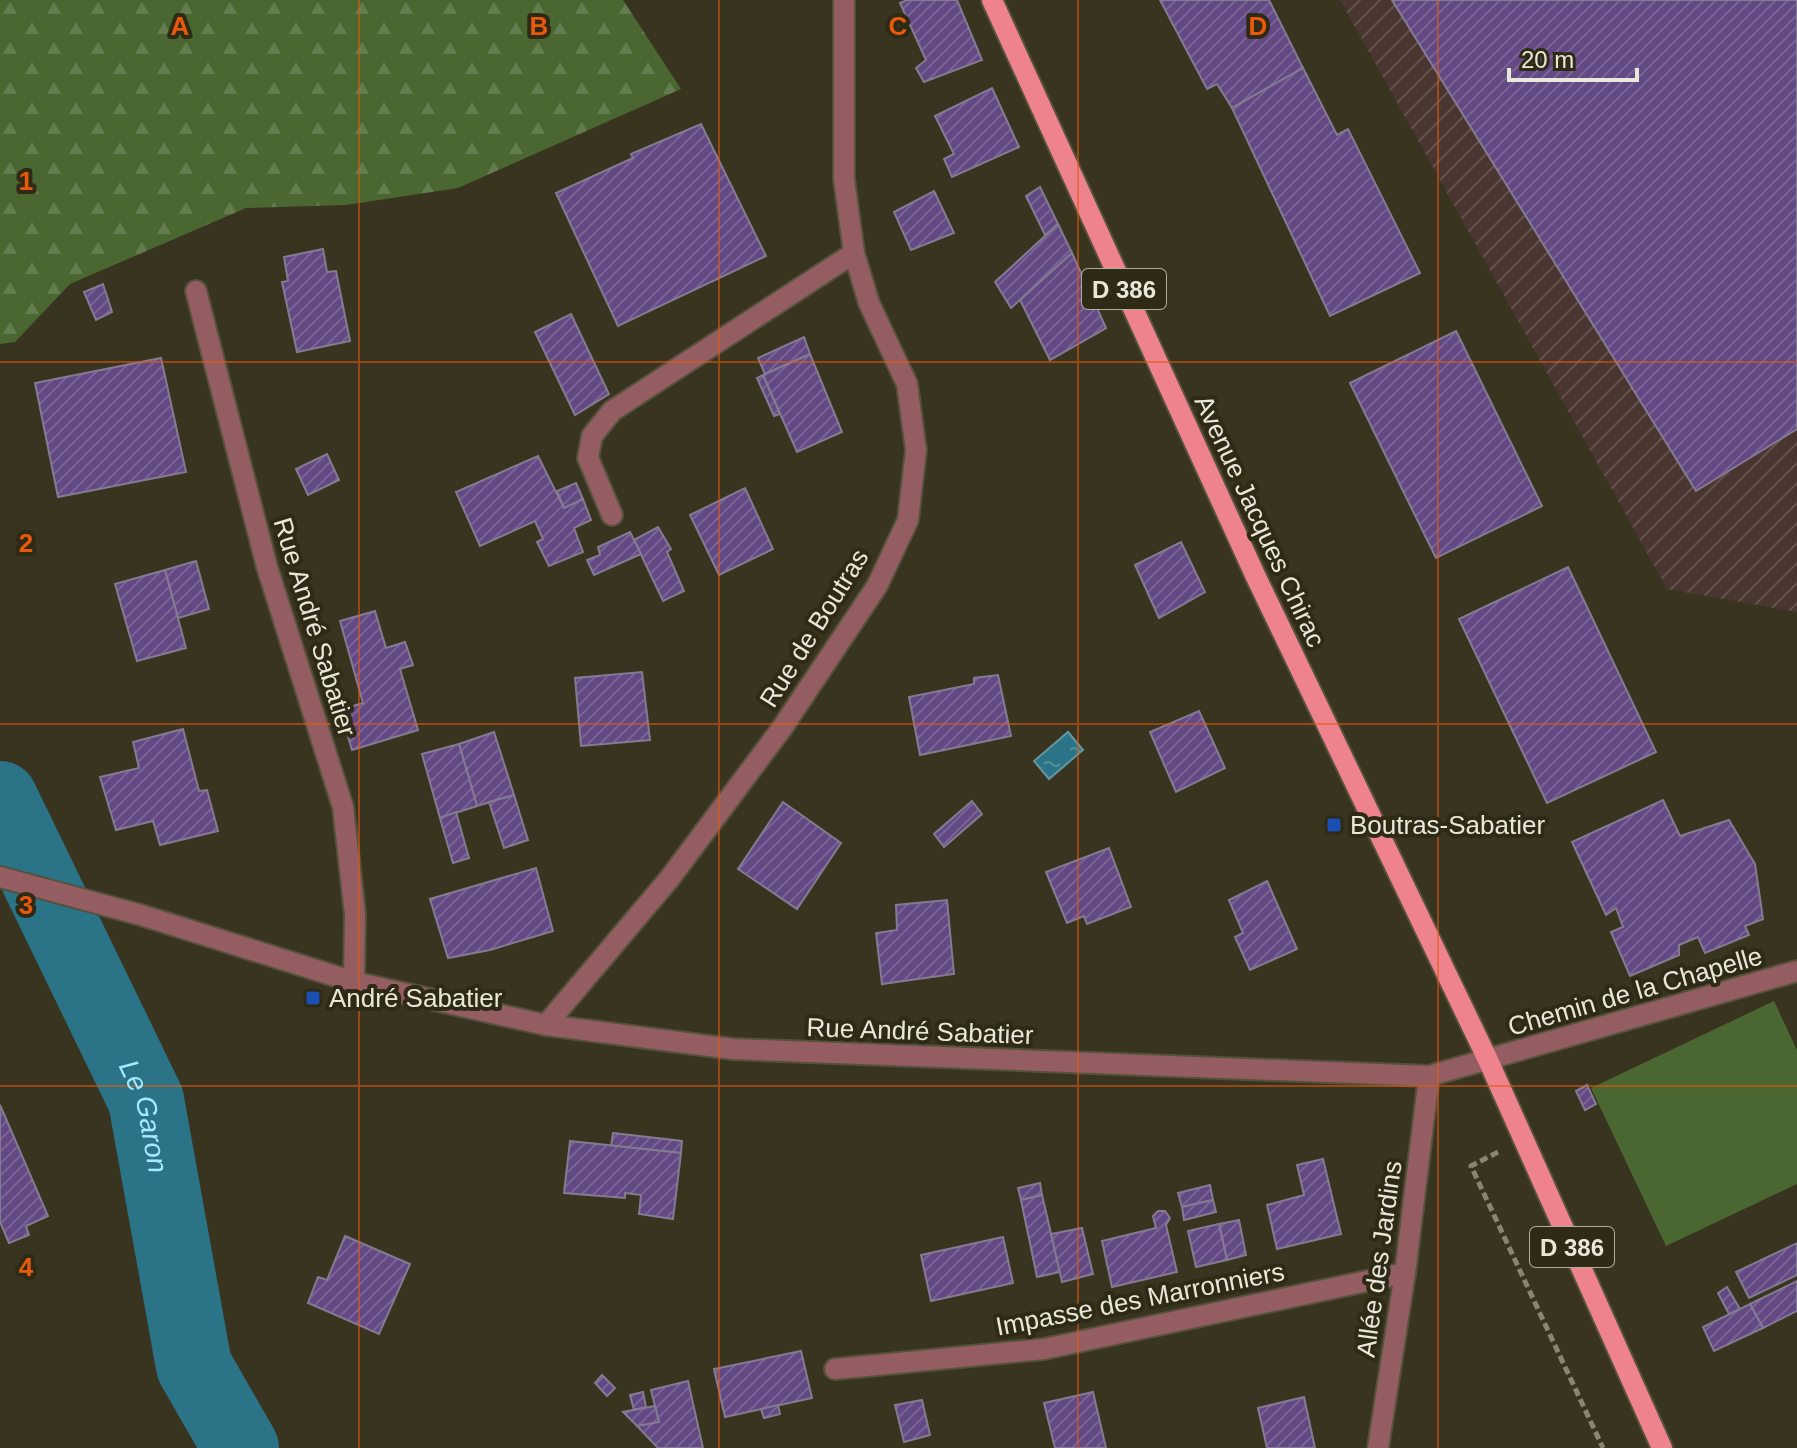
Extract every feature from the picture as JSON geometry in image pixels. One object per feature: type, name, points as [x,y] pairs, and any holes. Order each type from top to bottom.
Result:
[{"type":"main road","name":"Avenue Jacques Chirac","points":[[992,0],[1256,577],[1488,1060]]},
{"type":"main road","name":"D 386","points":[[1488,1060],[1662,1448]]},
{"type":"street","name":"Rue de Boutras","points":[[546,1025],[670,878],[782,728],[877,586],[908,520],[916,450],[907,384],[869,303],[854,253],[844,179],[844,0]]},
{"type":"street","points":[[612,515],[588,458],[592,436],[612,411],[854,253]]},
{"type":"street","name":"Rue André Sabatier","points":[[196,291],[267,567],[343,807],[355,914],[354,982]]},
{"type":"street","name":"Rue André Sabatier","points":[[0,877],[141,915],[354,982],[546,1025],[733,1049],[1429,1076],[1488,1060]]},
{"type":"street","name":"Chemin de la Chapelle","points":[[1488,1060],[1797,971]]},
{"type":"street","name":"Allée des Jardins","points":[[1378,1448],[1405,1273],[1429,1076]]},
{"type":"street","name":"Impasse des Marronniers","points":[[835,1369],[1044,1349],[1405,1273]]},
{"type":"path","points":[[1524,1139],[1471,1166],[1603,1448]]},
{"type":"shaded area","points":[[1340,0],[1797,0],[1797,612],[1667,589]]},
{"type":"green space","points":[[0,0],[623,0],[681,89],[458,188],[346,205],[246,208],[70,284],[15,342],[0,344]]},
{"type":"green space","points":[[1774,1001],[1797,1050],[1797,1184],[1666,1246],[1591,1088]]},
{"type":"water","points":[[1068,732],[1083,750],[1049,779],[1034,761]]},
{"type":"building","points":[[907,0],[957,0],[982,60],[924,82],[916,68],[926,60],[900,3]]},
{"type":"building","points":[[1160,0],[1269,0],[1303,68],[1232,108],[1217,84],[1207,89]]},
{"type":"building","points":[[1392,0],[1797,0],[1797,429],[1696,491]]},
{"type":"building","points":[[1303,68],[1337,135],[1348,129],[1420,273],[1330,316],[1232,108]]},
{"type":"building","points":[[992,88],[1019,147],[952,177],[944,159],[954,154],[935,116]]},
{"type":"building","points":[[701,124],[766,256],[618,326],[556,193],[633,158],[631,154]]},
{"type":"building","points":[[1040,187],[1058,224],[1045,235],[1026,196]]},
{"type":"building","points":[[934,191],[954,233],[911,250],[894,212]]},
{"type":"building","points":[[1058,224],[1072,253],[1011,308],[995,282]]},
{"type":"building","points":[[323,249],[327,272],[336,271],[350,341],[297,352],[282,282],[288,281],[284,257]]},
{"type":"building","points":[[1072,253],[1106,328],[1050,360],[1020,300]]},
{"type":"building","points":[[103,284],[112,312],[96,320],[84,292]]},
{"type":"building","points":[[571,314],[609,394],[575,415],[535,332]]},
{"type":"building","points":[[1456,331],[1542,506],[1436,558],[1350,383]]},
{"type":"building","points":[[804,337],[810,354],[765,374],[758,358]]},
{"type":"building","points":[[810,354],[842,432],[797,452],[763,375]]},
{"type":"building","points":[[161,358],[186,472],[58,497],[35,383]]},
{"type":"building","points":[[763,375],[780,414],[774,416],[757,378]]},
{"type":"building","points":[[327,454],[339,480],[308,495],[296,469]]},
{"type":"building","points":[[538,456],[564,508],[583,499],[591,520],[574,528],[583,552],[549,566],[537,542],[543,539],[535,521],[480,546],[456,492]]},
{"type":"building","points":[[576,483],[583,499],[564,508],[557,491]]},
{"type":"building","points":[[745,488],[773,549],[719,575],[690,515]]},
{"type":"building","points":[[658,527],[671,549],[667,552],[684,591],[663,601],[634,540]]},
{"type":"building","points":[[630,532],[641,554],[594,575],[587,560],[600,555],[598,547]]},
{"type":"building","points":[[1181,542],[1205,592],[1159,618],[1135,565]]},
{"type":"building","points":[[196,561],[209,609],[178,618],[165,570]]},
{"type":"building","points":[[1568,567],[1656,752],[1547,803],[1459,619]]},
{"type":"building","points":[[165,570],[186,648],[137,661],[115,584]]},
{"type":"building","points":[[375,611],[386,648],[405,642],[413,665],[400,669],[418,730],[352,750],[340,710],[363,703],[340,621]]},
{"type":"building","points":[[642,672],[650,740],[581,746],[575,678]]},
{"type":"building","points":[[998,675],[1011,736],[920,755],[909,697],[974,684],[974,678]]},
{"type":"building","points":[[1199,711],[1225,768],[1176,792],[1150,732]]},
{"type":"building","points":[[183,729],[199,791],[207,790],[218,831],[160,845],[153,821],[116,830],[100,777],[139,768],[133,742]]},
{"type":"building","points":[[494,732],[514,795],[477,806],[459,744]]},
{"type":"building","points":[[459,744],[477,806],[440,818],[422,754]]},
{"type":"building","points":[[514,795],[528,840],[504,848],[489,802]]},
{"type":"building","points":[[1663,800],[1680,836],[1729,820],[1755,864],[1763,919],[1745,926],[1749,935],[1705,953],[1698,937],[1679,945],[1679,955],[1630,976],[1611,932],[1623,927],[1616,908],[1606,915],[1572,842]]},
{"type":"building","points":[[972,801],[982,814],[944,847],[934,834]]},
{"type":"building","points":[[783,802],[841,843],[797,909],[738,869]]},
{"type":"building","points":[[456,812],[469,858],[453,863],[440,818]]},
{"type":"building","points":[[1109,848],[1131,907],[1087,924],[1084,916],[1067,923],[1046,872]]},
{"type":"building","points":[[536,868],[553,931],[490,950],[448,958],[430,899]]},
{"type":"building","points":[[1267,881],[1297,949],[1250,970],[1235,937],[1243,933],[1229,900]]},
{"type":"building","points":[[947,900],[954,974],[882,984],[876,933],[897,930],[896,905]]},
{"type":"building","points":[[1587,1085],[1596,1104],[1585,1110],[1576,1091]]},
{"type":"building","points":[[0,1105],[48,1216],[26,1226],[29,1235],[9,1243],[0,1222]]},
{"type":"building","points":[[613,1133],[682,1141],[681,1153],[611,1146]]},
{"type":"building","points":[[570,1141],[681,1153],[673,1219],[639,1214],[641,1195],[625,1193],[625,1198],[564,1193]]},
{"type":"building","points":[[1323,1159],[1341,1234],[1277,1249],[1267,1205],[1304,1195],[1297,1165]]},
{"type":"building","points":[[1040,1183],[1042,1195],[1021,1200],[1018,1188]]},
{"type":"building","points":[[1210,1185],[1213,1200],[1182,1207],[1178,1193]]},
{"type":"building","points":[[1042,1195],[1060,1272],[1037,1277],[1021,1200]]},
{"type":"building","points":[[1213,1200],[1216,1212],[1184,1220],[1182,1207]]},
{"type":"building","points":[[1158,1211],[1165,1211],[1170,1218],[1166,1225],[1177,1272],[1112,1287],[1102,1241],[1156,1228],[1153,1216]]},
{"type":"building","points":[[1239,1220],[1246,1255],[1227,1260],[1219,1224]]},
{"type":"building","points":[[1219,1224],[1227,1260],[1196,1267],[1188,1231]]},
{"type":"building","points":[[1082,1228],[1093,1274],[1062,1282],[1051,1234]]},
{"type":"building","points":[[345,1236],[410,1264],[379,1334],[308,1303],[318,1277],[327,1280]]},
{"type":"building","points":[[1003,1237],[1013,1283],[931,1301],[921,1255]]},
{"type":"building","points":[[1797,1243],[1797,1275],[1749,1298],[1736,1272]]},
{"type":"building","points":[[1797,1281],[1797,1311],[1763,1328],[1750,1304]]},
{"type":"building","points":[[1727,1287],[1740,1309],[1729,1314],[1718,1293]]},
{"type":"building","points":[[1750,1304],[1763,1328],[1714,1351],[1703,1327]]},
{"type":"building","points":[[801,1351],[812,1398],[725,1417],[714,1369]]},
{"type":"building","points":[[602,1375],[615,1388],[607,1396],[595,1383]]},
{"type":"building","points":[[688,1381],[703,1448],[658,1448],[637,1426],[659,1422],[651,1390]]},
{"type":"building","points":[[643,1392],[646,1407],[634,1410],[630,1395]]},
{"type":"building","points":[[1093,1392],[1106,1448],[1055,1448],[1044,1403]]},
{"type":"building","points":[[1304,1397],[1315,1448],[1267,1448],[1258,1408]]},
{"type":"building","points":[[922,1400],[930,1435],[904,1442],[895,1405]]},
{"type":"building","points":[[778,1405],[780,1414],[764,1418],[761,1409]]},
{"type":"building","points":[[655,1406],[659,1422],[637,1426],[623,1412]]},
{"type":"waterway","name":"Le Garon","points":[[0,799],[146,1100],[194,1366],[241,1448]]},
{"type":"place","name":"Boutras-Sabatier","points":[[1334,825]]},
{"type":"place","name":"André Sabatier","points":[[313,998]]}]
